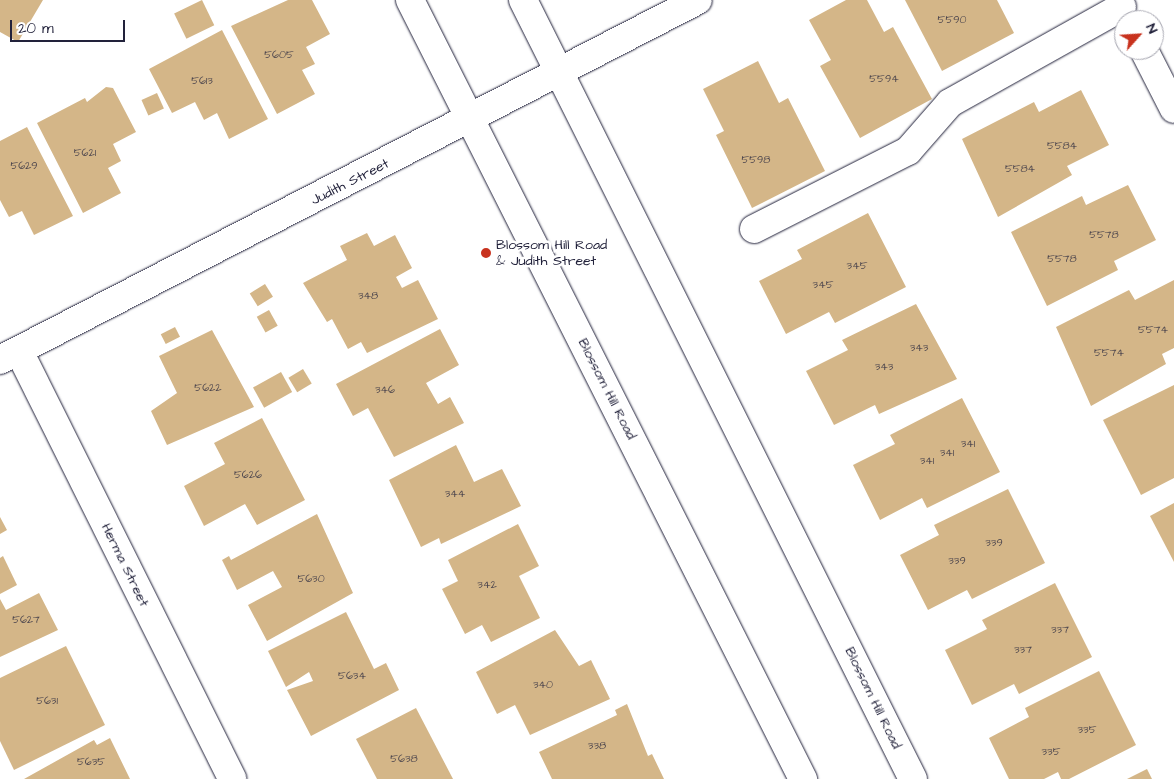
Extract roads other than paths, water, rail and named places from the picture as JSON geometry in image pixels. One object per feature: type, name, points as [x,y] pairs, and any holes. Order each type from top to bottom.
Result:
[{"type":"main road","name":"Blossom Hill Road","points":[[410,0],[803,779]]},
{"type":"main road","name":"Blossom Hill Road","points":[[523,0],[559,74],[718,381],[913,779]]},
{"type":"main road","name":"Judith Street","points":[[10,356],[471,120],[698,0]]},
{"type":"main road","points":[[754,230],[908,151],[950,103],[1123,9]]},
{"type":"main road","points":[[1149,60],[1174,109]]},
{"type":"main road","name":"Herma Street","points":[[10,356],[232,779]]},
{"type":"place","name":"Blossom Hill Road & Judith Street","points":[[486,253]]}]
